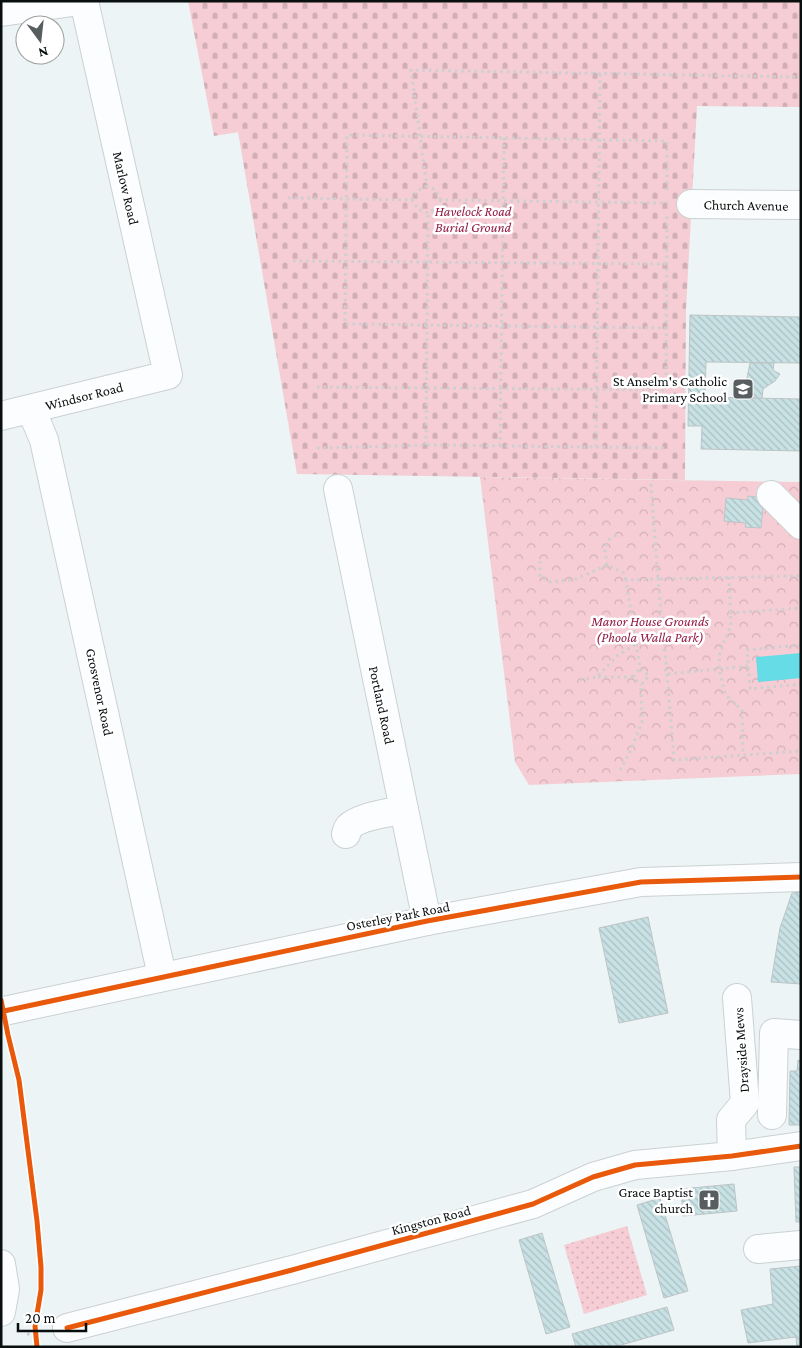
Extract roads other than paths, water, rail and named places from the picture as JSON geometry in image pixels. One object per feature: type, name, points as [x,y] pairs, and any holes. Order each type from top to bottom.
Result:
[{"type":"street","points":[[1,12],[72,2]]},
{"type":"street","name":"Marlow Road","points":[[72,2],[168,375]]},
{"type":"street","name":"Church Avenue","points":[[679,204],[801,206]]},
{"type":"street","name":"Windsor Road","points":[[1,416],[168,375]]},
{"type":"street","name":"Grosvenor Road","points":[[31,409],[44,440],[162,976]]},
{"type":"street","name":"Portland Road","points":[[338,489],[427,921]]},
{"type":"street","points":[[771,495],[801,525]]},
{"type":"street","points":[[346,834],[349,827],[362,820],[380,813],[404,810]]},
{"type":"street","name":"Osterley Park Road","points":[[4,1011],[427,921],[641,882],[801,877]]},
{"type":"street","name":"Drayside Mews","points":[[732,1156],[731,1120],[745,1103],[737,998]]},
{"type":"street","points":[[772,1115],[774,1033],[801,1035]]},
{"type":"street","name":"Kingston Road","points":[[67,1328],[292,1270],[533,1204],[593,1177],[636,1165],[732,1156],[801,1146]]},
{"type":"street","points":[[758,1248],[801,1245]]},
{"type":"street","points":[[1,1264],[5,1289],[1,1312]]},
{"type":"water","points":[[801,653],[801,678],[758,682],[756,657]]},
{"type":"place","name":"St Anselm's Catholic Primary School","points":[[743,389]]},
{"type":"place","name":"Grace Baptist church","points":[[709,1200]]},
{"type":"park label","name":"Havelock Road Burial Ground","points":[[473,220]]},
{"type":"park label","name":"Manor House Grounds (Phoola Walla Park)","points":[[650,630]]}]
